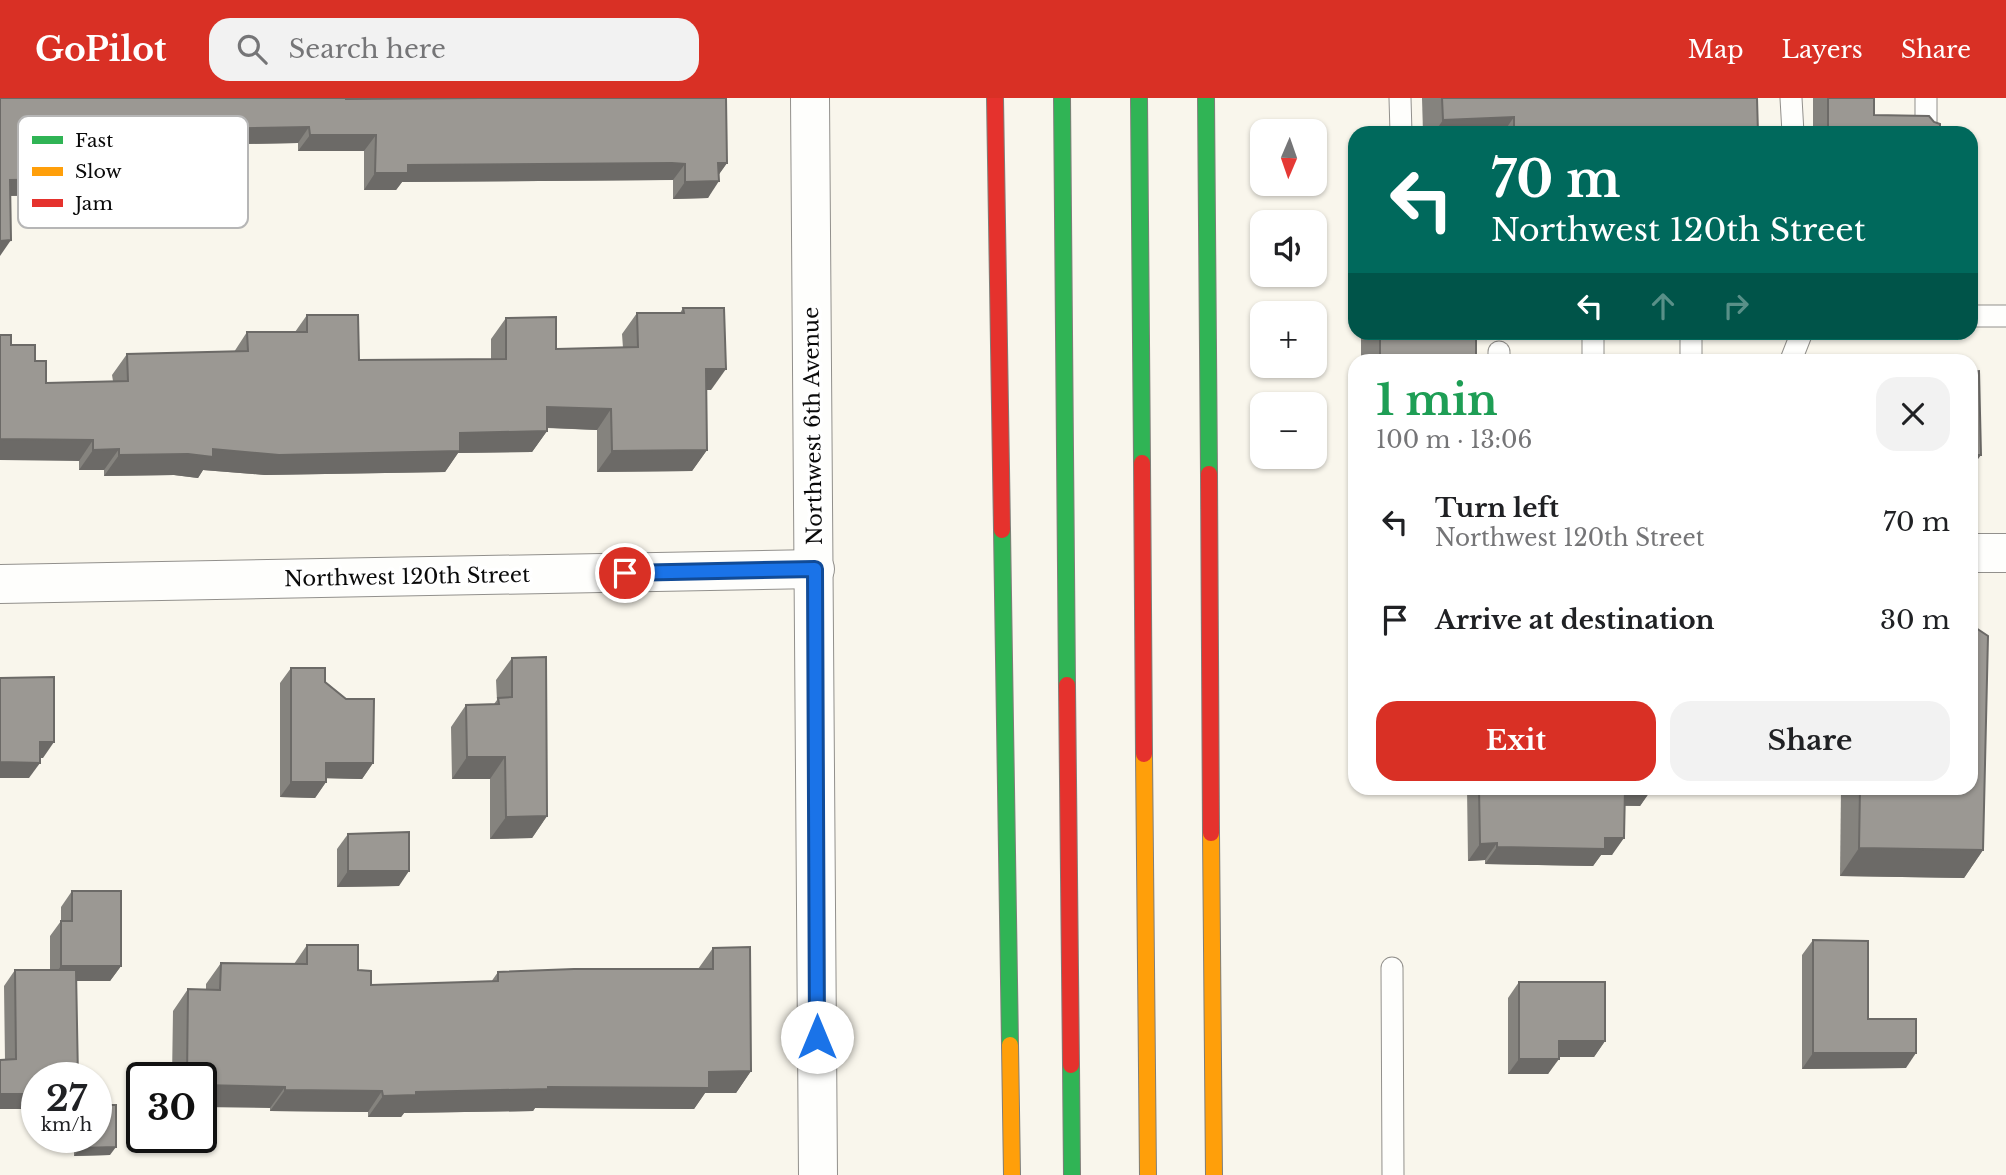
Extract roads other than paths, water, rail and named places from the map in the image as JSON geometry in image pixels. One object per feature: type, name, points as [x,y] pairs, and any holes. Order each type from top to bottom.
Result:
[{"type":"highway","points":[[995,98],[1012,1175]]},
{"type":"highway","points":[[1062,98],[1072,1175]]},
{"type":"highway","points":[[1139,98],[1148,1175]]},
{"type":"highway","points":[[1206,98],[1214,1175]]},
{"type":"street","name":"Northwest 6th Avenue","points":[[810,98],[818,1175]]},
{"type":"street","points":[[1978,553],[2006,553]]},
{"type":"street","name":"Northwest 120th Street","points":[[0,584],[815,569]]},
{"type":"lane","points":[[1400,98],[1401,126]]},
{"type":"lane","points":[[1791,98],[1793,126]]},
{"type":"lane","points":[[1926,98],[1926,126]]},
{"type":"lane","points":[[1978,316],[2006,316]]},
{"type":"lane","points":[[1392,968],[1393,1175]]}]
